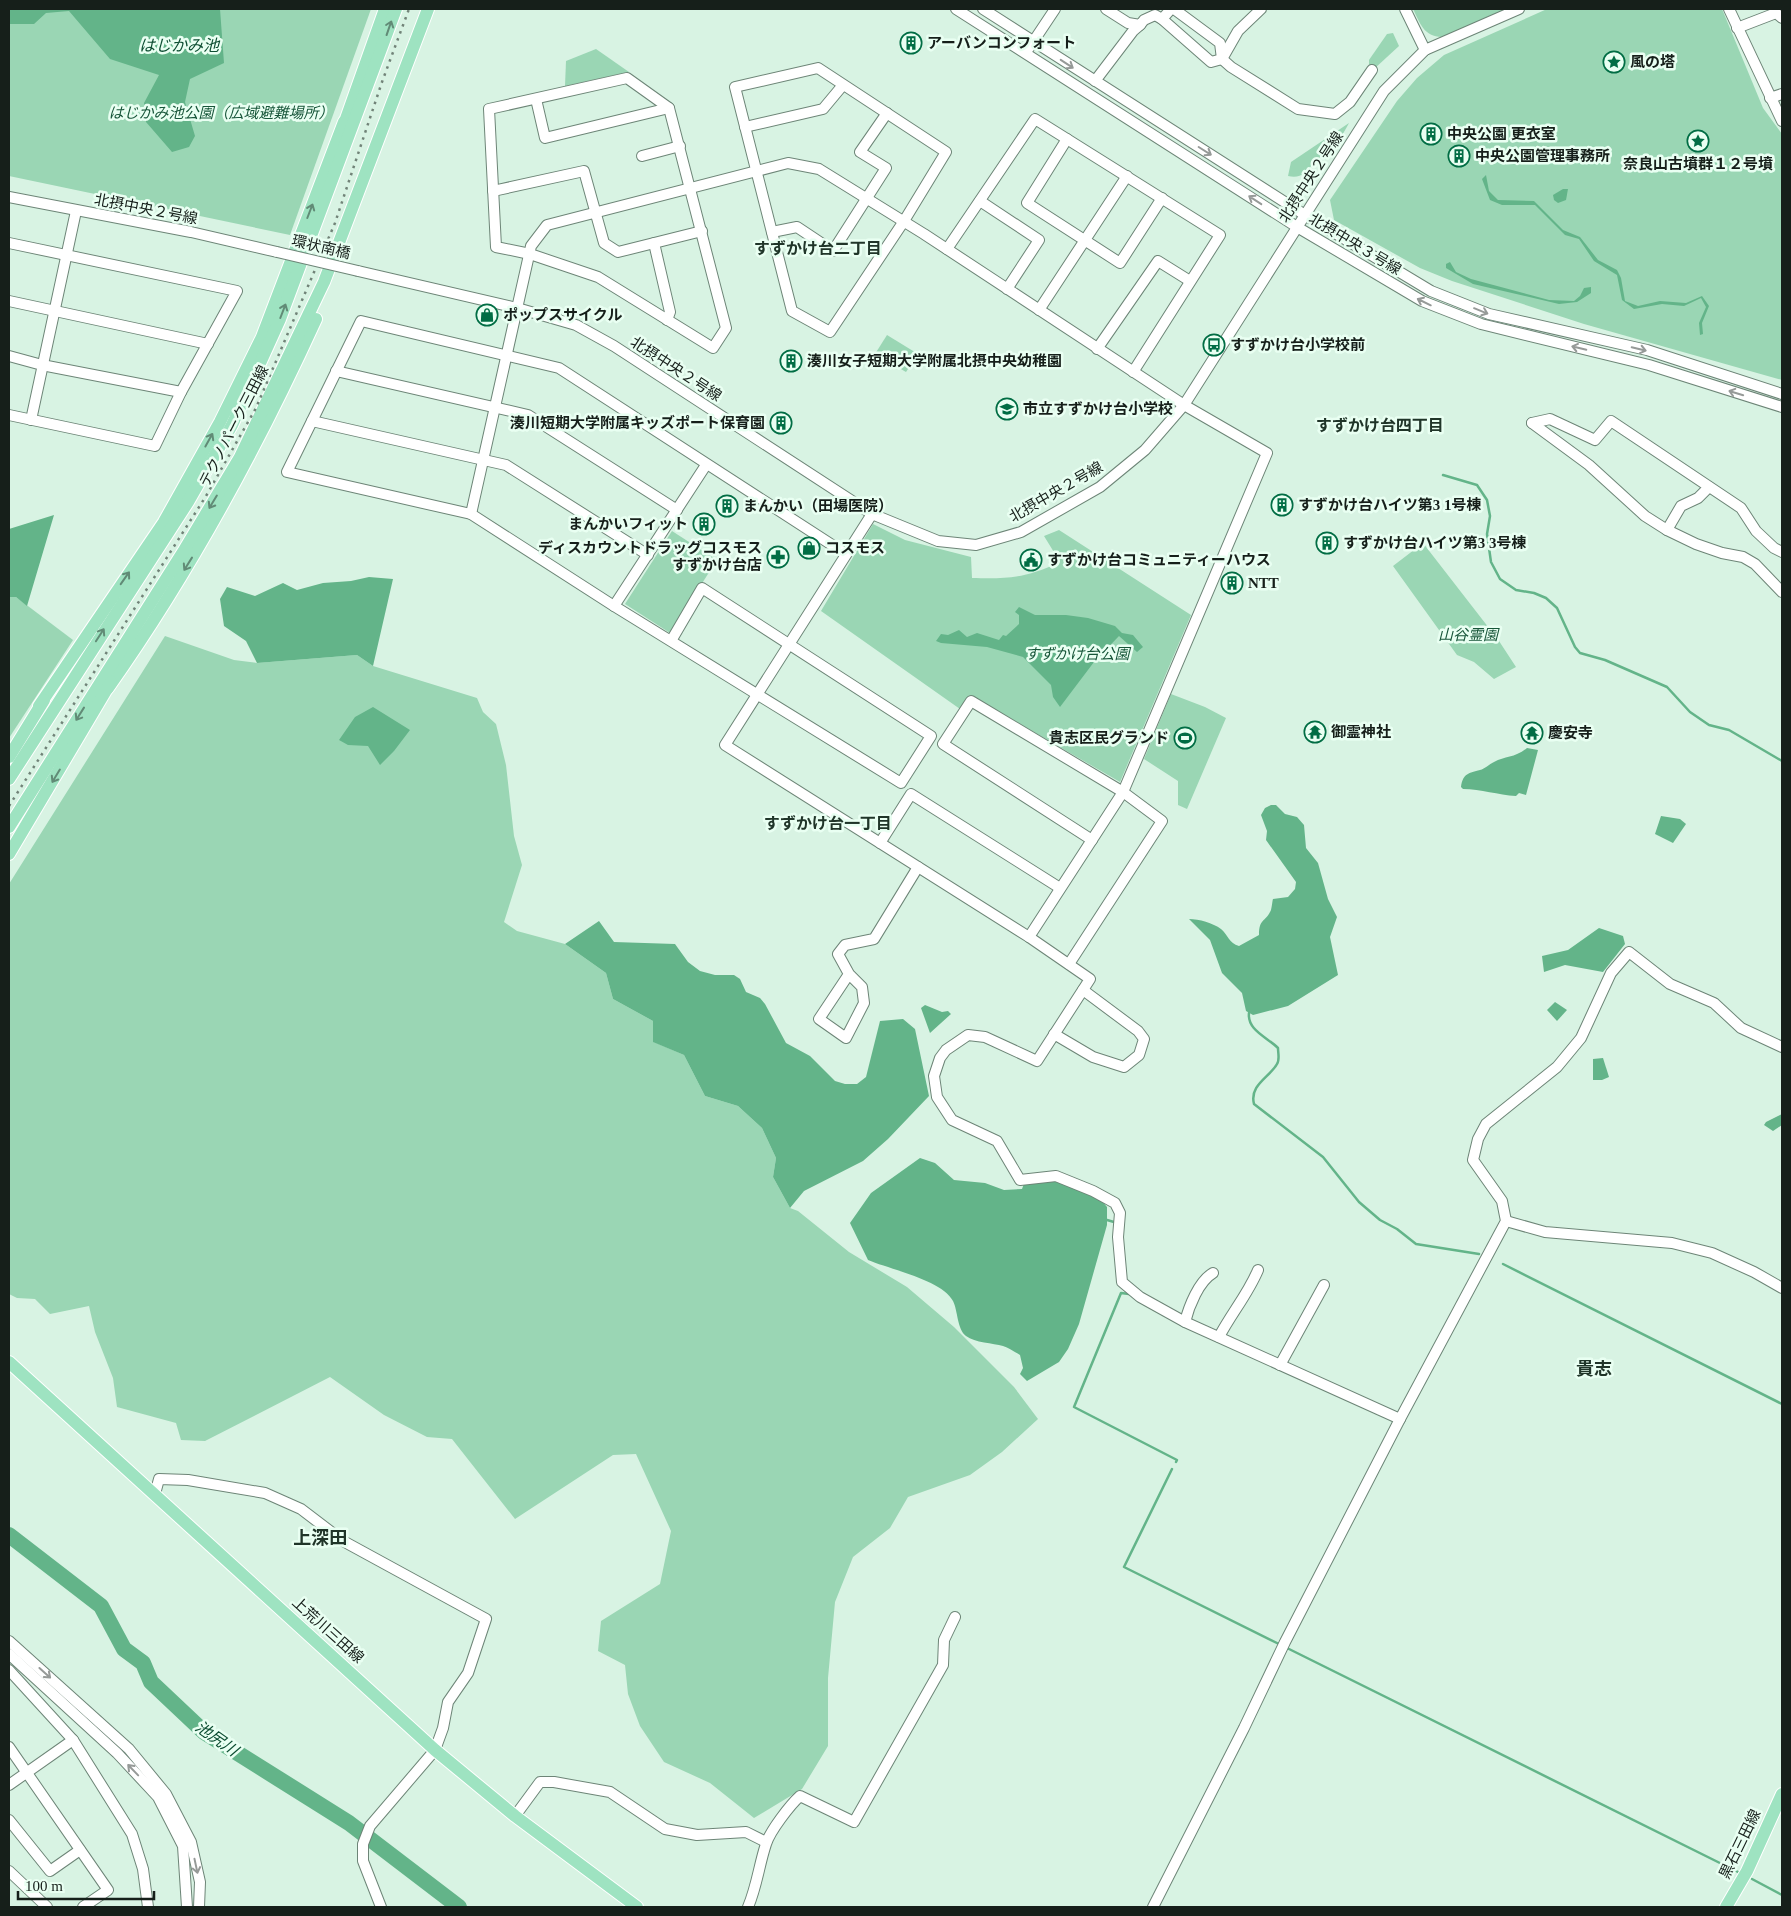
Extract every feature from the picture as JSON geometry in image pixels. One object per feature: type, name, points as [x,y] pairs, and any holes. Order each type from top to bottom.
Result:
[{"type":"main road","points":[[9,757],[39,706],[164,522],[220,422],[262,337],[385,9]]},
{"type":"main road","name":"テクノパーク三田線","points":[[9,779],[83,660],[188,502],[232,425],[280,319],[396,9]]},
{"type":"main road","name":"テクノパーク三田線","points":[[9,827],[168,576],[240,457],[324,282],[428,9]]},
{"type":"main road","points":[[397,89],[435,9]]},
{"type":"main road","points":[[108,688],[139,644],[201,543],[235,484],[290,376],[332,281],[435,9]]},
{"type":"main road","points":[[324,205],[344,122]]},
{"type":"main road","points":[[9,854],[108,688],[168,576]]},
{"type":"main road","points":[[39,706],[65,674],[83,660]]},
{"type":"main road","name":"上荒川三田線","points":[[9,1362],[435,1750],[515,1816],[637,1907]]},
{"type":"main road","name":"黒石三田線","points":[[1726,1907],[1747,1871],[1782,1794]]},
{"type":"street","name":"北摂中央３号線","points":[[956,9],[1297,227],[1380,278],[1447,312],[1481,324],[1649,365],[1782,407]]},
{"type":"street","name":"北摂中央３号線","points":[[983,9],[1305,215],[1431,291],[1489,314],[1647,350],[1782,394]]},
{"type":"street","points":[[1026,53],[1055,9]]},
{"type":"street","points":[[1106,9],[1128,23],[1140,25]]},
{"type":"street","points":[[1162,19],[1172,9],[1220,43],[1222,59],[1298,109],[1335,114],[1350,102],[1372,70]]},
{"type":"street","points":[[1095,81],[1133,31],[1144,20],[1154,15],[1162,19],[1211,62],[1222,59],[1238,31],[1261,9]]},
{"type":"street","points":[[1405,9],[1425,50]]},
{"type":"street","name":"北摂中央２号線","points":[[358,271],[516,308],[576,325],[614,346],[872,514],[938,542],[976,545],[1021,532],[1100,487],[1146,450],[1184,405],[1384,91],[1425,50],[1519,9]]},
{"type":"street","points":[[1729,9],[1782,121]]},
{"type":"street","points":[[1737,28],[1776,13],[1782,18]]},
{"type":"street","points":[[818,68],[843,85],[946,152],[904,221],[830,332],[792,311],[735,87],[818,68]]},
{"type":"street","points":[[627,78],[669,108],[726,328],[713,348],[598,277],[530,254],[496,247],[489,109],[627,78]]},
{"type":"street","points":[[745,127],[823,109],[843,85]]},
{"type":"street","points":[[1770,98],[1782,94]]},
{"type":"street","points":[[536,98],[545,138],[669,108]]},
{"type":"street","points":[[772,232],[797,227],[833,251],[886,168],[860,152],[887,113]]},
{"type":"street","points":[[947,249],[1035,119],[1220,234],[1133,372]]},
{"type":"street","points":[[1067,139],[1027,202],[1085,242],[1120,262],[1162,198]]},
{"type":"street","points":[[642,156],[680,146]]},
{"type":"street","points":[[471,514],[531,246],[547,226],[691,187],[788,164],[819,169],[904,221],[1184,405],[1267,453],[1123,792],[1029,937]]},
{"type":"street","points":[[493,191],[584,171],[594,213],[604,242],[618,252],[702,231]]},
{"type":"street","points":[[1039,310],[1127,176]]},
{"type":"street","name":"北摂中央２号線","points":[[9,197],[191,232],[277,252]]},
{"type":"street","points":[[980,200],[1039,240],[1007,289]]},
{"type":"street","points":[[31,420],[76,211]]},
{"type":"street","points":[[9,243],[237,291],[181,392],[154,446],[9,415]]},
{"type":"street","points":[[654,243],[670,312],[668,320]]},
{"type":"street","name":"環状南橋","points":[[277,252],[358,271]]},
{"type":"street","points":[[1097,349],[1158,261],[1190,281]]},
{"type":"street","points":[[9,301],[208,344]]},
{"type":"street","points":[[670,641],[702,588],[790,643],[931,736],[901,783],[670,641],[614,606],[471,514],[287,472],[361,321],[559,368],[846,554]]},
{"type":"street","points":[[9,356],[42,365],[181,392]]},
{"type":"street","points":[[336,371],[528,415],[677,510]]},
{"type":"street","points":[[1782,552],[1756,531],[1741,508],[1611,421],[1596,440],[1550,419],[1532,423],[1588,466],[1645,516],[1667,530],[1713,550],[1743,557],[1755,564],[1782,592]]},
{"type":"street","points":[[312,421],[506,465],[648,555]]},
{"type":"street","points":[[614,606],[706,465]]},
{"type":"street","points":[[1667,530],[1681,506],[1698,498],[1709,487]]},
{"type":"street","points":[[872,514],[725,745],[1029,937],[1090,979],[1036,1062],[985,1037],[968,1035],[946,1050],[940,1058],[934,1076],[937,1097],[952,1120],[996,1141],[1020,1180],[1056,1176],[1093,1191],[1115,1203],[1120,1213],[1118,1237],[1122,1282],[1140,1297],[1185,1322],[1400,1419]]},
{"type":"street","points":[[1069,964],[1162,820],[1123,792],[971,701],[942,744],[1092,840]]},
{"type":"street","points":[[880,843],[911,794],[1060,888]]},
{"type":"street","points":[[848,974],[819,1019],[846,1038],[864,1002],[862,987],[848,974],[838,954],[845,945],[874,940],[918,867]]},
{"type":"street","points":[[1153,1907],[1244,1728],[1283,1646],[1400,1419],[1506,1222],[1502,1201],[1473,1160],[1478,1139],[1486,1124],[1556,1067],[1581,1038],[1611,973],[1629,952],[1670,984],[1714,1003],[1741,1028],[1782,1048]]},
{"type":"street","points":[[1054,1034],[1093,1057],[1124,1067],[1139,1055],[1144,1039],[1138,1031],[1083,990]]},
{"type":"street","points":[[1506,1222],[1545,1232],[1672,1243],[1712,1253],[1754,1272],[1782,1288]]},
{"type":"street","points":[[1219,1337],[1228,1319],[1252,1285],[1258,1270]]},
{"type":"street","points":[[1185,1322],[1188,1310],[1208,1276],[1214,1273]]},
{"type":"street","points":[[1280,1365],[1324,1285]]},
{"type":"street","points":[[155,1494],[159,1479],[188,1480],[265,1493],[301,1509],[343,1541],[486,1619],[468,1674],[448,1702],[443,1728],[435,1750],[398,1796],[370,1826],[363,1844],[363,1861],[381,1907]]},
{"type":"street","points":[[748,1907],[756,1887],[766,1842],[800,1796],[854,1822],[943,1665],[944,1640],[955,1617]]},
{"type":"street","points":[[9,1640],[129,1749],[166,1794],[191,1842],[200,1882],[199,1907]]},
{"type":"street","points":[[9,1654],[117,1753],[158,1797],[183,1846],[187,1907]]},
{"type":"street","points":[[9,1670],[73,1740],[132,1834],[143,1869],[148,1907]]},
{"type":"street","points":[[9,1785],[73,1740]]},
{"type":"street","points":[[9,1747],[108,1890],[84,1907]]},
{"type":"street","points":[[515,1816],[540,1782],[554,1782],[610,1792],[665,1829],[697,1834],[746,1832],[766,1842]]},
{"type":"street","points":[[9,1820],[50,1872],[80,1850]]},
{"type":"street","points":[[9,1872],[47,1907]]},
{"type":"green space","name":"はじかみ池公園（広域避難場所）","points":[[9,9],[371,9],[290,235],[9,176]]},
{"type":"green space","points":[[1413,9],[1506,9],[1442,37],[1431,35],[1427,32]]},
{"type":"green space","points":[[1547,9],[1722,9],[1763,108],[1782,134],[1782,380],[1584,324],[1452,281],[1420,268],[1334,220],[1330,200],[1397,101],[1417,78],[1444,55]]},
{"type":"green space","points":[[1393,33],[1399,46],[1374,69],[1369,65],[1369,60],[1387,34]]},
{"type":"green space","points":[[596,49],[629,72],[565,86],[566,61]]},
{"type":"green space","points":[[1349,123],[1336,144],[1324,152],[1305,172],[1296,177],[1288,176],[1291,162]]},
{"type":"green space","points":[[887,335],[918,354],[906,372],[875,354]]},
{"type":"green space","name":"すずかけ台公園","points":[[873,524],[905,540],[971,557],[972,578],[1017,576],[1060,562],[1044,536],[1059,530],[1191,615],[1120,782],[970,695],[960,709],[821,611]]},
{"type":"green space","points":[[672,531],[717,560],[670,633],[625,604]]},
{"type":"green space","name":"山谷霊園","points":[[1423,543],[1499,641],[1516,667],[1494,679],[1474,662],[1457,655],[1393,566]]},
{"type":"green space","points":[[9,597],[16,597],[73,640],[9,738]]},
{"type":"green space","points":[[165,636],[234,660],[257,663],[357,655],[373,666],[477,698],[483,712],[496,724],[506,765],[514,836],[522,865],[504,922],[517,931],[565,944],[606,973],[613,999],[653,1021],[654,1042],[684,1055],[705,1096],[738,1106],[762,1128],[776,1158],[773,1177],[790,1208],[798,1211],[849,1252],[907,1287],[954,1327],[1014,1387],[1038,1419],[1002,1452],[970,1475],[908,1497],[890,1528],[853,1557],[835,1602],[828,1678],[828,1746],[802,1789],[754,1818],[710,1783],[664,1762],[640,1726],[628,1694],[625,1665],[598,1651],[601,1621],[660,1584],[671,1531],[636,1454],[613,1455],[515,1519],[452,1439],[427,1437],[384,1415],[330,1377],[205,1441],[181,1440],[176,1423],[117,1407],[113,1378],[95,1332],[89,1306],[50,1314],[35,1299],[17,1298],[9,1294],[9,884]]},
{"type":"green space","name":"貴志区民グランド","points":[[1171,694],[1205,707],[1226,718],[1187,809],[1178,805],[1178,781],[1144,759]]},
{"type":"water","name":"はじかみ池","points":[[9,9],[220,9],[224,63],[190,79],[185,102],[195,136],[189,147],[172,152],[146,122],[144,103],[159,75],[110,59],[69,11],[46,13],[34,24],[9,24]]},
{"type":"water","points":[[1486,175],[1489,191],[1498,200],[1534,201],[1563,230],[1580,237],[1598,260],[1617,270],[1621,278],[1625,301],[1638,306],[1660,301],[1686,303],[1702,296],[1709,306],[1702,323],[1703,334],[1700,335],[1699,323],[1706,307],[1701,298],[1684,306],[1662,304],[1634,309],[1622,300],[1617,275],[1594,261],[1579,239],[1565,235],[1535,205],[1502,205],[1490,200],[1482,179]]},
{"type":"water","points":[[1563,189],[1568,189],[1566,200],[1558,203],[1554,200],[1553,195]]},
{"type":"water","points":[[1450,262],[1456,272],[1471,279],[1549,300],[1574,301],[1580,296],[1584,288],[1591,287],[1591,293],[1577,302],[1559,304],[1473,284],[1446,268],[1446,264]]},
{"type":"water","points":[[54,515],[27,606],[16,597],[9,597],[9,529]]},
{"type":"water","points":[[369,577],[393,579],[373,666],[357,655],[257,663],[246,641],[224,626],[220,599],[227,587],[255,596],[283,583],[297,590],[323,583],[351,581]]},
{"type":"water","points":[[1019,607],[1035,615],[1066,615],[1088,618],[1115,626],[1122,633],[1133,635],[1143,647],[1137,652],[1119,636],[1094,662],[1060,707],[1053,697],[1051,685],[1023,657],[987,647],[936,641],[941,634],[948,635],[959,630],[967,637],[977,633],[999,640],[1019,624],[1019,615],[1015,612]]},
{"type":"water","points":[[373,707],[410,730],[394,751],[380,765],[368,746],[348,745],[339,740],[355,717]]},
{"type":"water","points":[[1527,748],[1538,750],[1526,795],[1519,793],[1516,796],[1463,789],[1461,787],[1463,779],[1467,774],[1482,769],[1498,760],[1518,754]]},
{"type":"water","points":[[1276,805],[1285,814],[1297,817],[1304,825],[1306,848],[1318,863],[1328,899],[1337,917],[1330,937],[1338,975],[1288,1006],[1253,1015],[1246,1011],[1242,993],[1222,973],[1210,940],[1189,919],[1206,922],[1218,927],[1233,943],[1239,946],[1259,935],[1261,923],[1271,911],[1273,899],[1288,897],[1295,889],[1296,882],[1266,840],[1267,831],[1261,815],[1265,808]]},
{"type":"water","points":[[1661,816],[1680,819],[1686,824],[1673,843],[1655,834]]},
{"type":"water","points":[[599,921],[614,942],[675,944],[688,962],[700,971],[715,975],[734,975],[740,979],[746,992],[760,998],[765,1004],[786,1043],[810,1056],[835,1081],[845,1084],[857,1084],[866,1077],[880,1021],[903,1019],[915,1029],[929,1096],[888,1139],[863,1161],[804,1191],[790,1208],[773,1177],[776,1158],[762,1128],[738,1106],[705,1096],[684,1055],[653,1042],[653,1021],[613,999],[606,973],[565,944]]},
{"type":"water","points":[[1599,928],[1623,936],[1625,944],[1603,972],[1565,965],[1544,972],[1542,956],[1568,950]]},
{"type":"water","points":[[1555,1002],[1567,1010],[1557,1021],[1547,1010]]},
{"type":"water","points":[[925,1005],[942,1012],[948,1011],[951,1014],[930,1033],[921,1008]]},
{"type":"water","points":[[1603,1058],[1609,1077],[1602,1080],[1593,1080],[1593,1059]]},
{"type":"water","points":[[1782,1114],[1782,1125],[1773,1131],[1764,1125],[1766,1122]]},
{"type":"water","points":[[920,1158],[935,1163],[954,1180],[985,1183],[1004,1190],[1022,1189],[1025,1181],[1054,1179],[1102,1201],[1107,1207],[1107,1225],[1079,1324],[1068,1349],[1059,1362],[1027,1381],[1020,1374],[1023,1368],[1020,1355],[1003,1346],[974,1340],[963,1333],[953,1301],[938,1287],[927,1281],[868,1260],[850,1223],[871,1193]]},
{"type":"waterway","points":[[1443,475],[1477,485],[1487,500],[1490,516],[1487,534],[1491,562],[1500,579],[1516,590],[1534,593],[1546,598],[1557,608],[1575,647],[1580,653],[1605,660],[1667,687],[1690,712],[1709,725],[1729,730],[1782,761]]},
{"type":"waterway","points":[[1249,1013],[1249,1019],[1254,1029],[1278,1048],[1279,1056],[1274,1069],[1257,1086],[1253,1097],[1254,1104],[1323,1157],[1359,1202],[1380,1220],[1397,1229],[1416,1244],[1479,1254]]},
{"type":"waterway","points":[[1107,1220],[1114,1222]]},
{"type":"waterway","points":[[1503,1264],[1782,1404]]},
{"type":"waterway","points":[[1129,1294],[1121,1293],[1074,1407],[1177,1460],[1176,1462]]},
{"type":"waterway","points":[[1172,1469],[1124,1567],[1281,1645]]},
{"type":"waterway","name":"池尻川","points":[[9,1535],[101,1606],[124,1649],[143,1663],[151,1682],[204,1732],[349,1823],[459,1907]]},
{"type":"waterway","points":[[1285,1647],[1738,1872]]},
{"type":"waterway","points":[[1752,1879],[1782,1895]]},
{"type":"railway","points":[[9,806],[206,496],[256,408],[335,223],[382,82],[409,9]]},
{"type":"place","name":"アーバンコンフォート","points":[[911,43]]},
{"type":"place","name":"風の塔","points":[[1614,62]]},
{"type":"place","name":"中央公園 更衣室","points":[[1431,134]]},
{"type":"place","name":"奈良山古墳群１２号墳","points":[[1698,141]]},
{"type":"place","name":"中央公園管理事務所","points":[[1459,156]]},
{"type":"place","name":"ポップスサイクル","points":[[487,315]]},
{"type":"place","name":"すずかけ台小学校前","points":[[1214,345]]},
{"type":"place","name":"湊川女子短期大学附属北摂中央幼稚園","points":[[791,361]]},
{"type":"place","name":"市立すずかけ台小学校","points":[[1007,409]]},
{"type":"place","name":"湊川短期大学附属キッズポート保育園","points":[[781,423]]},
{"type":"place","name":"すずかけ台ハイツ第3 1号棟","points":[[1282,505]]},
{"type":"place","name":"まんかい（田場医院）","points":[[727,506]]},
{"type":"place","name":"まんかいフィット","points":[[704,524]]},
{"type":"place","name":"すずかけ台ハイツ第3 3号棟","points":[[1327,543]]},
{"type":"place","name":"コスモス","points":[[809,548]]},
{"type":"place","name":"ディスカウントドラッグコスモス すずかけ台店","points":[[778,557]]},
{"type":"place","name":"すずかけ台コミュニティーハウス","points":[[1031,560]]},
{"type":"place","name":"NTT","points":[[1232,583]]},
{"type":"place","name":"御霊神社","points":[[1315,732]]},
{"type":"place","name":"慶安寺","points":[[1532,733]]},
{"type":"place","name":"貴志区民グランド","points":[[1185,738]]},
{"type":"district","name":"すずかけ台二丁目","points":[[818,248]]},
{"type":"district","name":"すずかけ台四丁目","points":[[1380,425]]},
{"type":"district","name":"すずかけ台一丁目","points":[[828,823]]},
{"type":"district","name":"貴志","points":[[1594,1369]]},
{"type":"district","name":"上深田","points":[[320,1538]]}]
